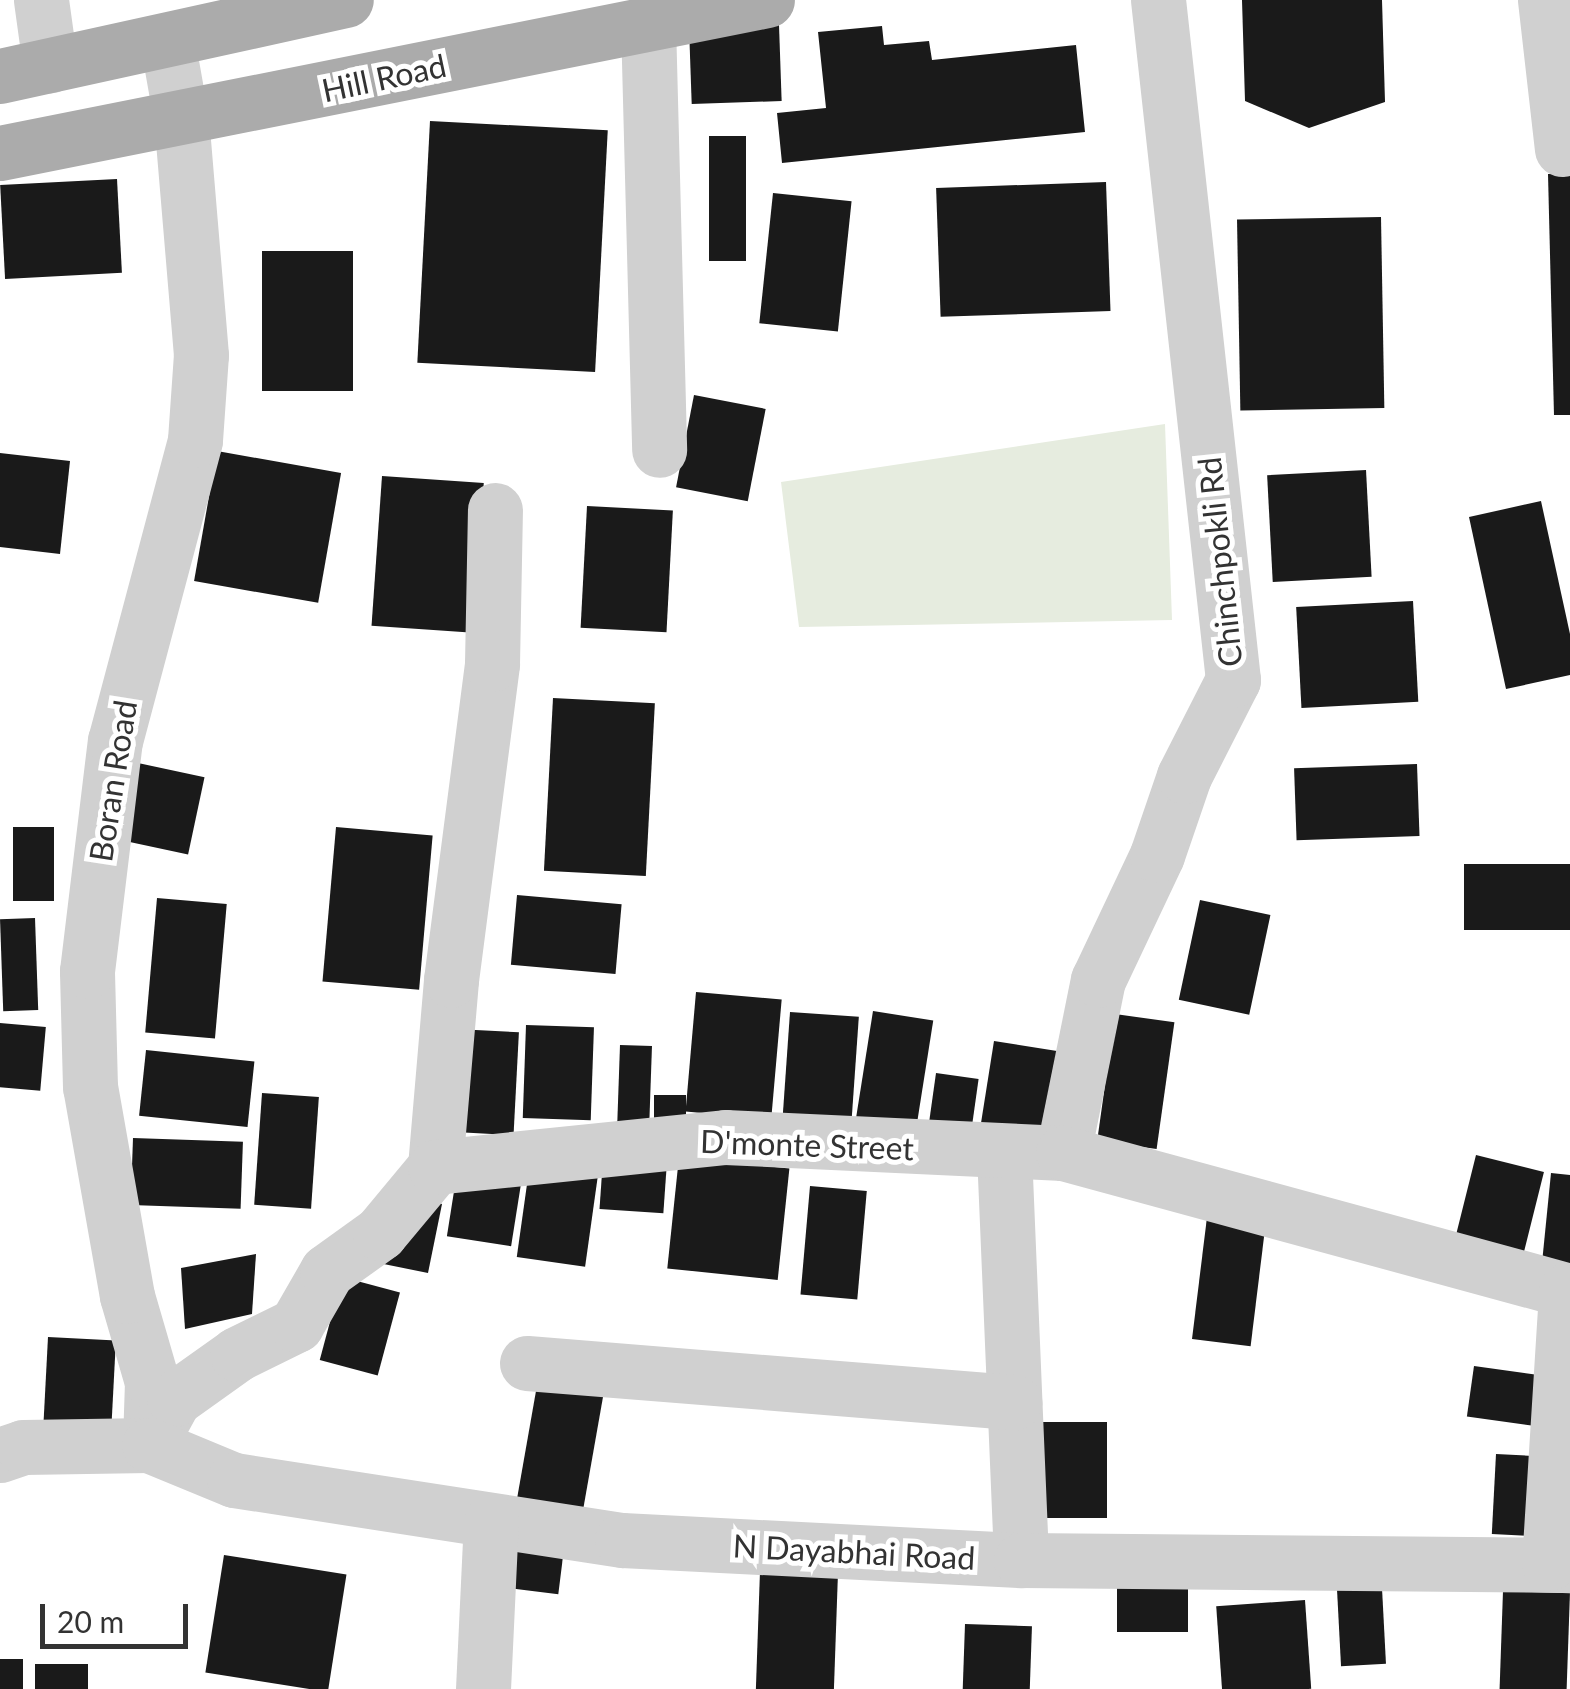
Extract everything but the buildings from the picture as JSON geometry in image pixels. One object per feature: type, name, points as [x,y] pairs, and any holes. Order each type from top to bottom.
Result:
[{"type":"main road","points":[[25,71],[346,0]]},
{"type":"main road","name":"Hill Road","points":[[0,153],[180,119],[661,14],[768,0]]},
{"type":"street","points":[[25,71],[41,0]]},
{"type":"street","name":"Chinchpokli Rd","points":[[1063,1153],[1098,980],[1157,855],[1184,776],[1234,680],[1158,0]]},
{"type":"street","points":[[1545,0],[1562,149]]},
{"type":"street","points":[[659,450],[661,14]]},
{"type":"street","name":"Boran Road","points":[[149,1444],[152,1382],[127,1296],[90,1087],[87,971],[115,740],[194,440],[201,354],[180,119],[166,40]]},
{"type":"street","points":[[0,1456],[23,1447],[149,1444],[174,1399],[238,1354],[296,1325],[327,1271],[380,1233],[434,1167],[451,980],[492,664],[496,510]]},
{"type":"street","name":"D'monte Street","points":[[434,1167],[725,1137],[1063,1153],[1568,1291]]},
{"type":"street","points":[[1004,1152],[1022,1560]]},
{"type":"street","points":[[1560,1564],[1568,1291]]},
{"type":"street","points":[[527,1363],[1014,1402]]},
{"type":"street","name":"N Dayabhai Road","points":[[149,1444],[234,1480],[622,1540],[1022,1560],[1560,1564]]},
{"type":"street","points":[[483,1689],[491,1521]]},
{"type":"shaded area","points":[[1165,424],[1172,620],[799,627],[781,482]]}]
